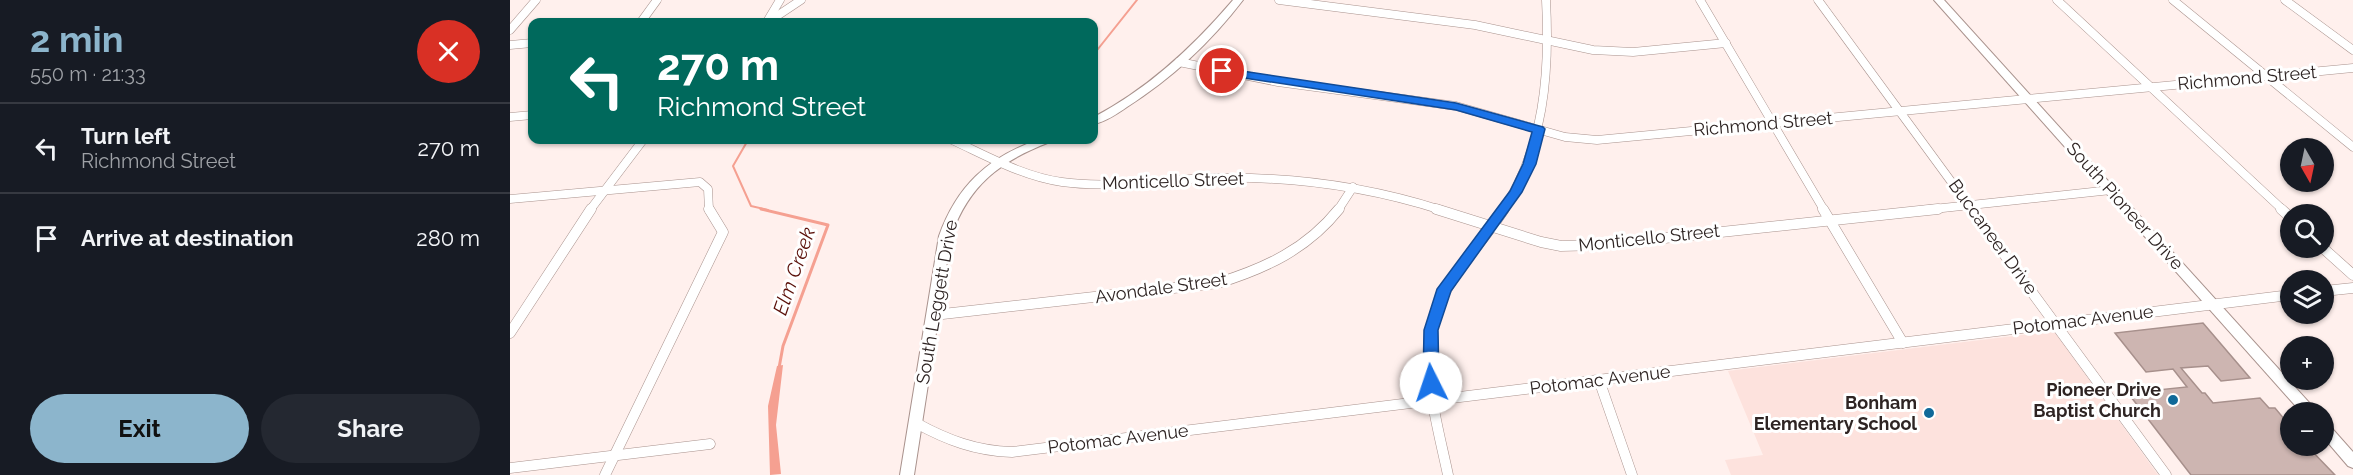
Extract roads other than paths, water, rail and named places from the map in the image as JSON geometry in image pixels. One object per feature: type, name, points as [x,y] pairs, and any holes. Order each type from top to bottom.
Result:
[{"type":"street","points":[[510,30],[536,0]]},
{"type":"street","points":[[644,18],[657,0]]},
{"type":"street","points":[[770,18],[780,0]]},
{"type":"street","points":[[774,18],[801,0]]},
{"type":"street","points":[[1098,119],[1144,93],[1179,62],[1238,0]]},
{"type":"street","points":[[1279,0],[1475,25],[1593,50],[1633,52],[1726,43]]},
{"type":"street","points":[[1448,475],[1433,400],[1429,345],[1437,307],[1451,278],[1493,226],[1515,192],[1529,164],[1546,92],[1548,41],[1546,0]]},
{"type":"street","points":[[1700,0],[1903,343]]},
{"type":"street","name":"Buccaneer Drive","points":[[1818,0],[2166,475]]},
{"type":"street","name":"South Pioneer Drive","points":[[1939,0],[2300,402]]},
{"type":"street","points":[[2057,0],[2280,208]]},
{"type":"street","points":[[2173,0],[2353,147]]},
{"type":"street","points":[[2285,0],[2353,50]]},
{"type":"street","points":[[510,45],[528,43]]},
{"type":"street","name":"Richmond Street","points":[[1179,62],[1267,80],[1456,106],[1565,137],[1597,140],[2353,68]]},
{"type":"street","points":[[510,117],[528,115]]},
{"type":"street","points":[[510,333],[602,191],[640,144]]},
{"type":"street","name":"Monticello Street","points":[[961,144],[1038,177],[1092,185],[1213,178],[1293,180],[1353,187],[1403,198],[1541,242],[1577,246],[2110,190]]},
{"type":"street","name":"South Leggett Drive","points":[[907,475],[945,236],[953,211],[959,200],[981,175],[1011,154],[1036,144]]},
{"type":"street","points":[[510,199],[693,182],[705,184],[708,189],[706,207],[722,229],[723,235],[605,475]]},
{"type":"street","name":"Avondale Street","points":[[934,315],[1218,283],[1245,276],[1292,255],[1329,224],[1342,208],[1353,187]]},
{"type":"street","points":[[2334,258],[2353,275]]},
{"type":"street","points":[[2334,290],[2353,288]]},
{"type":"street","name":"Potomac Avenue","points":[[916,423],[987,453],[1012,452],[2280,296]]},
{"type":"street","points":[[1599,380],[1632,475]]},
{"type":"street","points":[[2334,440],[2353,462]]},
{"type":"street","points":[[510,468],[710,444]]},
{"type":"waterway","name":"Elm Creek","points":[[1098,49],[1137,0]]},
{"type":"waterway","name":"Elm Creek","points":[[746,144],[733,166],[751,206],[768,210]]},
{"type":"waterway","name":"Elm Creek","points":[[761,209],[828,225],[783,346],[779,368]]},
{"type":"place","name":"Pioneer Drive Baptist Church","points":[[2173,400]]},
{"type":"place","name":"Bonham Elementary School","points":[[1929,413]]}]
